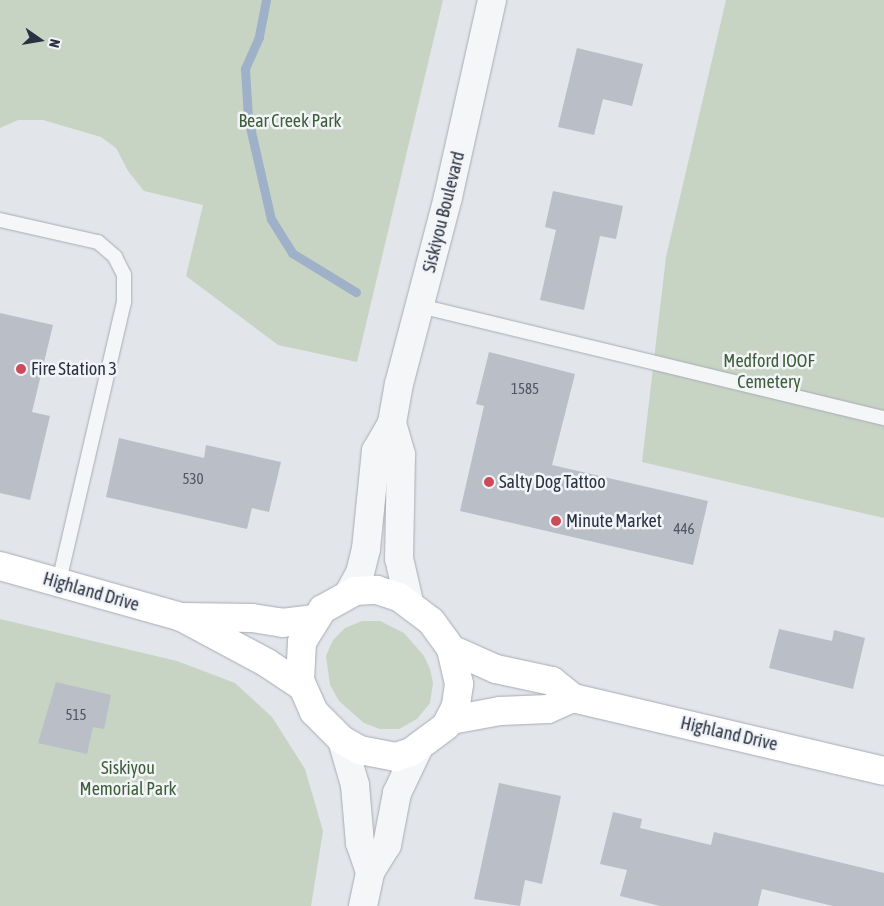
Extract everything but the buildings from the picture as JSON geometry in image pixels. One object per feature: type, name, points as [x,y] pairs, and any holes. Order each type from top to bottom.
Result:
[{"type":"main road","name":"Highland Drive","points":[[0,566],[59,581],[181,617],[267,663],[303,687]]},
{"type":"main road","points":[[451,720],[459,684],[451,649],[431,621],[408,602],[377,590],[349,594],[323,609],[302,642],[303,687],[314,712],[342,740],[360,750],[396,757],[418,747],[451,720],[500,710],[548,709],[573,698]]},
{"type":"main road","name":"Highland Drive","points":[[181,617],[252,618],[282,623],[315,619]]},
{"type":"main road","name":"Highland Drive","points":[[451,649],[496,669],[552,681],[573,698],[884,771]]},
{"type":"street","name":"Siskiyou Boulevard","points":[[349,594],[360,573],[366,550],[376,452],[392,423],[448,197],[492,0]]},
{"type":"street","name":"Siskiyou Boulevard","points":[[392,423],[401,455],[399,558],[408,602]]},
{"type":"street","points":[[342,740],[355,785],[360,843],[370,872]]},
{"type":"street","points":[[363,906],[370,872],[387,845],[397,793],[418,747]]},
{"type":"lane","points":[[0,220],[98,242],[115,257],[124,275],[124,302],[59,581]]},
{"type":"lane","points":[[420,306],[884,418]]},
{"type":"green space","name":"Bear Creek Park","points":[[0,0],[443,0],[357,362],[278,345],[186,276],[203,205],[144,191],[128,171],[116,148],[101,137],[43,120],[18,120],[0,128]]},
{"type":"green space","name":"Medford IOOF Cemetery","points":[[726,0],[884,0],[884,518],[642,462],[666,257]]},
{"type":"green space","name":"Siskiyou Memorial Park","points":[[0,619],[177,661],[235,683],[272,717],[305,769],[323,831],[311,906],[0,906]]},
{"type":"green space","points":[[362,621],[380,621],[404,633],[424,656],[430,669],[433,683],[430,703],[417,719],[399,729],[380,729],[364,723],[339,701],[330,685],[326,656],[333,640],[345,628]]},
{"type":"waterway","points":[[266,0],[259,37],[245,69],[248,118],[271,219],[292,253],[356,292]]},
{"type":"place","name":"Fire Station 3","points":[[21,369]]},
{"type":"place","name":"Salty Dog Tattoo","points":[[489,482]]},
{"type":"place","name":"Minute Market","points":[[556,521]]}]
